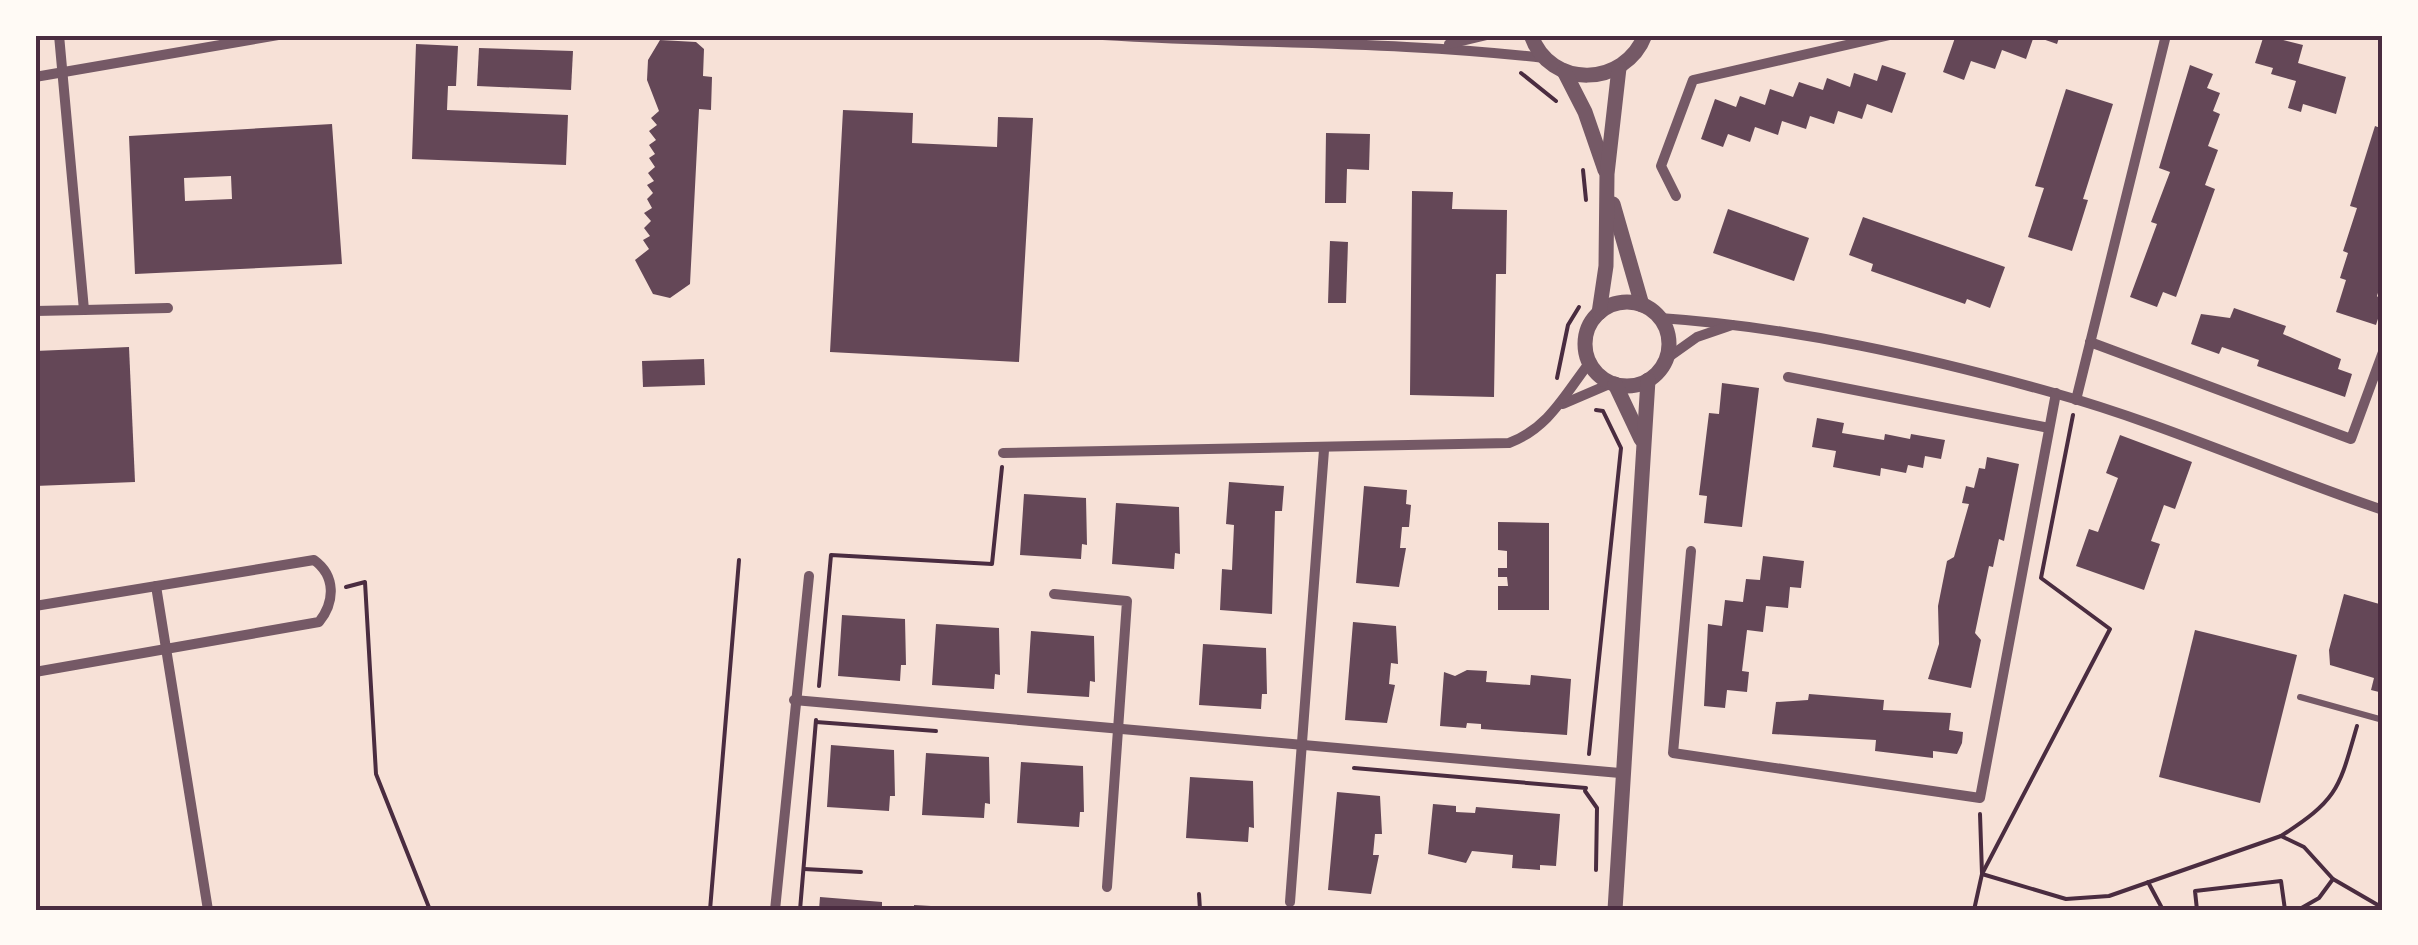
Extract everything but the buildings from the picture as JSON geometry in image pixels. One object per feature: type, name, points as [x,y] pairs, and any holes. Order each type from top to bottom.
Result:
[{"type":"street","points":[[59,35],[66,72],[84,310]]},
{"type":"street","points":[[35,77],[278,35]]},
{"type":"street","points":[[1103,35],[1436,46],[1544,58]]},
{"type":"street","points":[[1436,46],[1487,35]]},
{"type":"street","points":[[1531,35],[1544,58],[1564,72],[1582,76],[1619,68],[1632,58],[1645,35]]},
{"type":"street","points":[[1676,196],[1662,166],[1693,80],[1890,35]]},
{"type":"street","points":[[2076,400],[2166,35]]},
{"type":"street","points":[[1003,453],[1324,450],[1509,443],[1544,423],[1590,362],[1587,333],[1599,313],[1619,68]]},
{"type":"street","points":[[1564,72],[1585,112],[1642,304]]},
{"type":"street","points":[[1599,313],[1620,303],[1642,304],[1660,318],[1668,338],[1666,359]]},
{"type":"street","points":[[35,311],[168,308]]},
{"type":"street","points":[[1660,318],[1738,323],[1854,344],[2056,393],[2383,510]]},
{"type":"street","points":[[1615,910],[1620,773],[1640,552],[1648,380],[1666,359],[1698,337],[1738,323]]},
{"type":"street","points":[[2090,342],[2351,439],[2383,352]]},
{"type":"street","points":[[1590,362],[1613,384],[1644,444]]},
{"type":"street","points":[[1788,377],[2049,428]]},
{"type":"street","points":[[1562,404],[1613,384],[1648,380]]},
{"type":"street","points":[[1691,551],[1673,753],[1980,798],[2056,393]]},
{"type":"street","points":[[1290,902],[1324,450]]},
{"type":"street","points":[[35,606],[314,560],[328,574],[332,590],[330,605],[319,622],[35,672]]},
{"type":"street","points":[[775,910],[809,576]]},
{"type":"street","points":[[156,586],[208,910]]},
{"type":"street","points":[[1054,594],[1128,601],[1106,887]]},
{"type":"street","points":[[794,700],[1304,742],[1620,773]]},
{"type":"lane","points":[[2300,697],[2383,720]]},
{"type":"path","points":[[1514,68],[1560,104]]},
{"type":"path","points":[[1584,170],[1587,218]]},
{"type":"path","points":[[1583,298],[1568,326],[1556,373],[1562,404],[1573,411],[1584,407],[1603,411],[1621,448],[1586,791],[1597,808],[1596,876]]},
{"type":"path","points":[[1982,874],[2110,629],[2041,578],[2076,400]]},
{"type":"path","points":[[800,910],[831,555],[992,564],[1003,453]]},
{"type":"path","points":[[710,910],[738,560]]},
{"type":"path","points":[[332,590],[365,582],[376,774],[430,910]]},
{"type":"path","points":[[1982,874],[2066,899],[2109,896],[2282,836],[2312,817],[2345,776],[2361,714]]},
{"type":"path","points":[[816,722],[949,732]]},
{"type":"path","points":[[1340,767],[1586,791]]},
{"type":"path","points":[[1974,910],[1982,874],[1980,798]]},
{"type":"path","points":[[2282,836],[2304,847],[2332,879],[2383,908]]},
{"type":"path","points":[[804,869],[861,872]]},
{"type":"path","points":[[2298,910],[2318,898],[2332,879]]},
{"type":"path","points":[[2197,910],[2195,891],[2281,881],[2284,910]]},
{"type":"path","points":[[2148,882],[2163,910]]},
{"type":"path","points":[[1199,894],[1200,910]]}]
